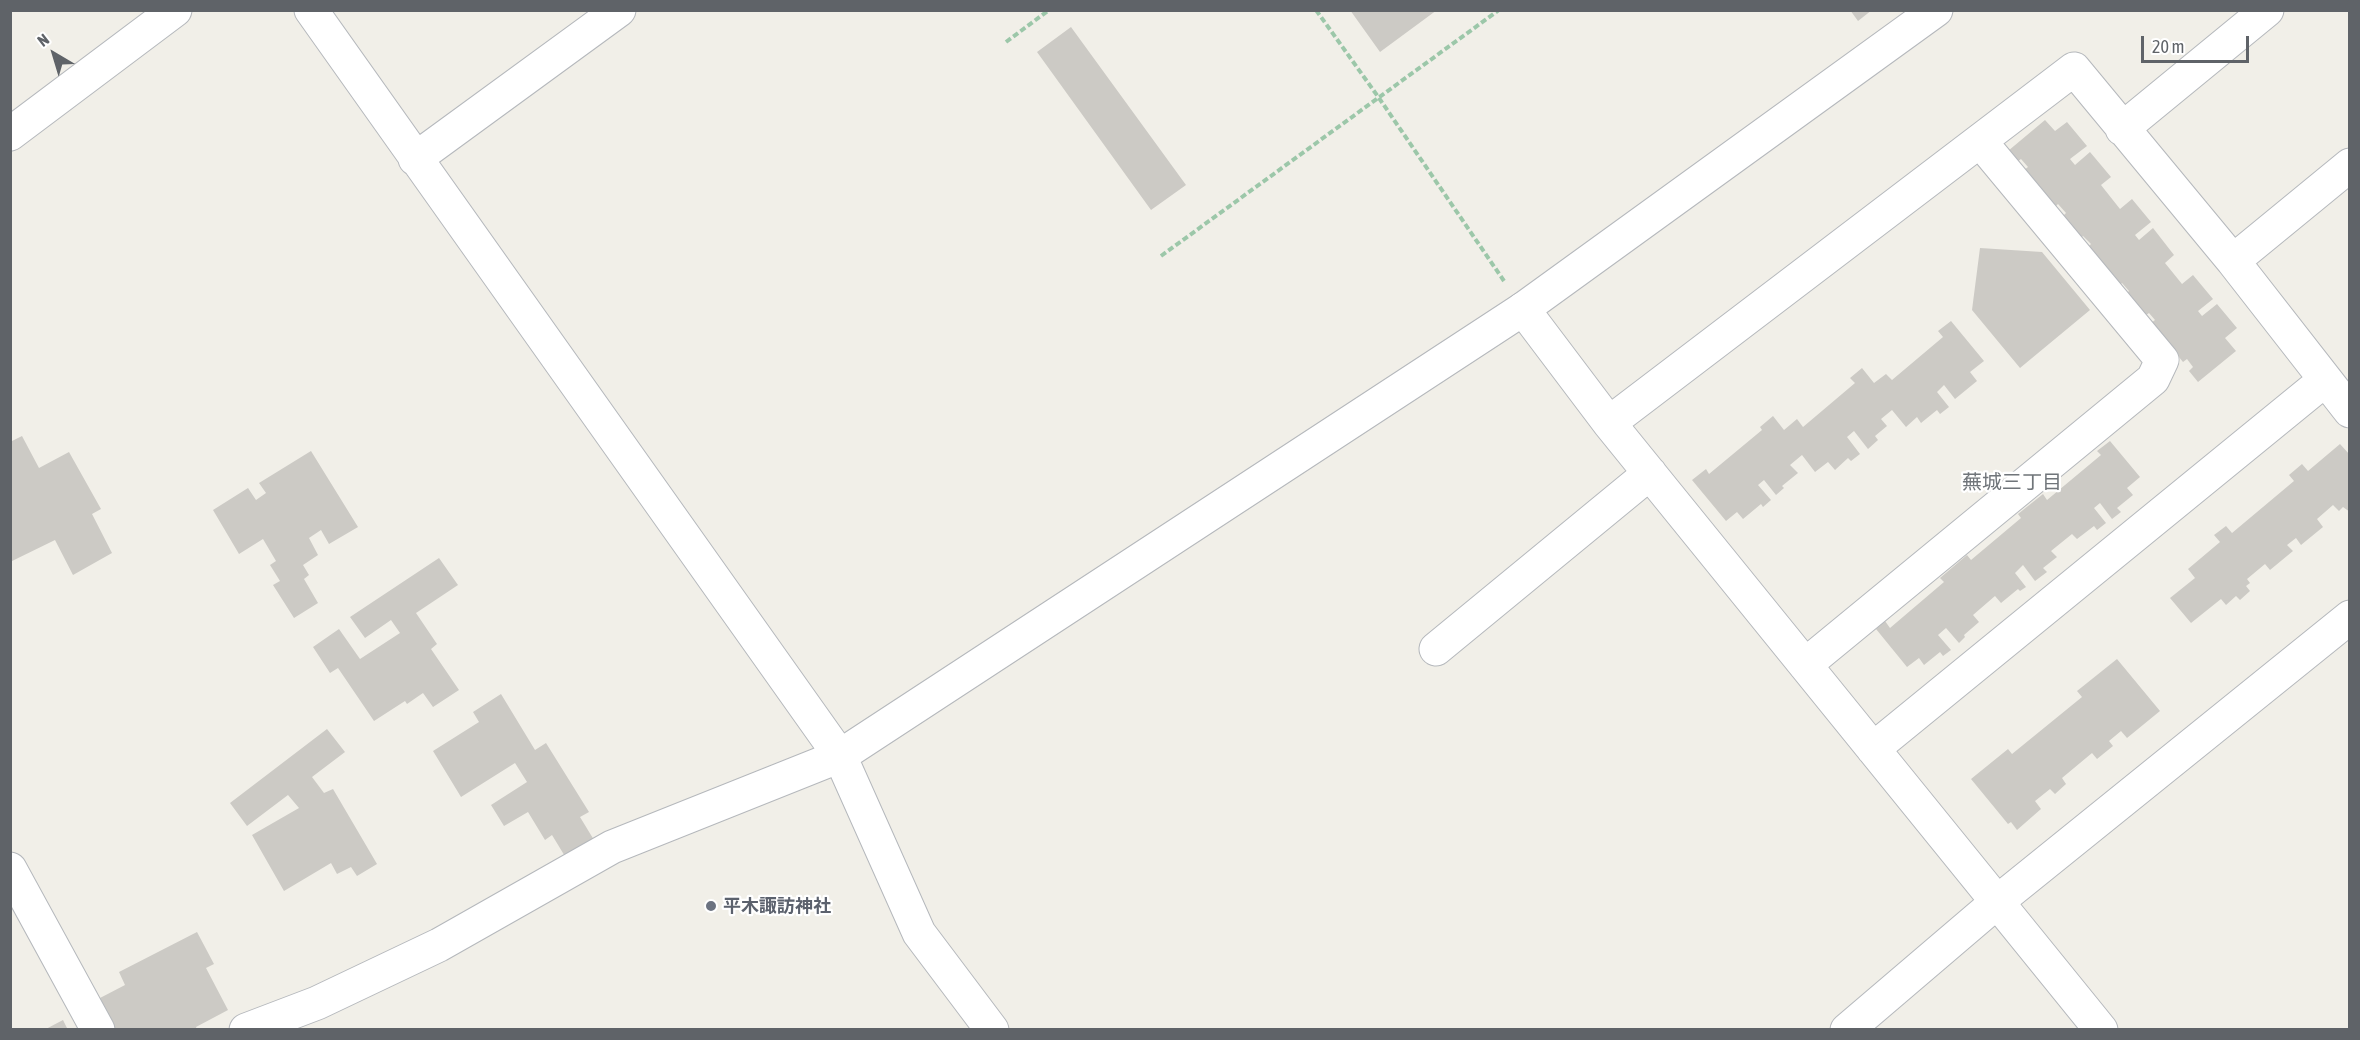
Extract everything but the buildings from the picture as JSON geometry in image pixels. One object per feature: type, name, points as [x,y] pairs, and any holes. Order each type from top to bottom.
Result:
[{"type":"street","points":[[10,134],[175,10]]},
{"type":"street","points":[[311,10],[840,756],[919,933],[992,1029]]},
{"type":"street","points":[[415,159],[619,10]]},
{"type":"street","points":[[246,1029],[317,1004],[439,945],[612,848],[840,756],[1523,309],[1936,10]]},
{"type":"street","points":[[2122,129],[2267,10]]},
{"type":"street","points":[[1609,423],[2074,69],[2233,261],[2341,396],[1873,749]]},
{"type":"street","points":[[1805,665],[2153,379],[2162,360],[1980,141]]},
{"type":"street","points":[[2233,261],[2349,165]]},
{"type":"street","points":[[1523,309],[1609,423],[2101,1029]]},
{"type":"street","points":[[1436,649],[1650,473]]},
{"type":"street","points":[[1847,1029],[1997,902],[2349,616]]},
{"type":"street","points":[[10,869],[98,1029]]},
{"type":"path","points":[[1006,42],[1049,10]]},
{"type":"path","points":[[1316,10],[1523,309]]},
{"type":"path","points":[[1161,256],[1499,10]]},
{"type":"place","name":"平木諏訪神社","points":[[711,906]]},
{"type":"district","name":"蕪城三丁目","points":[[2012,483]]}]
